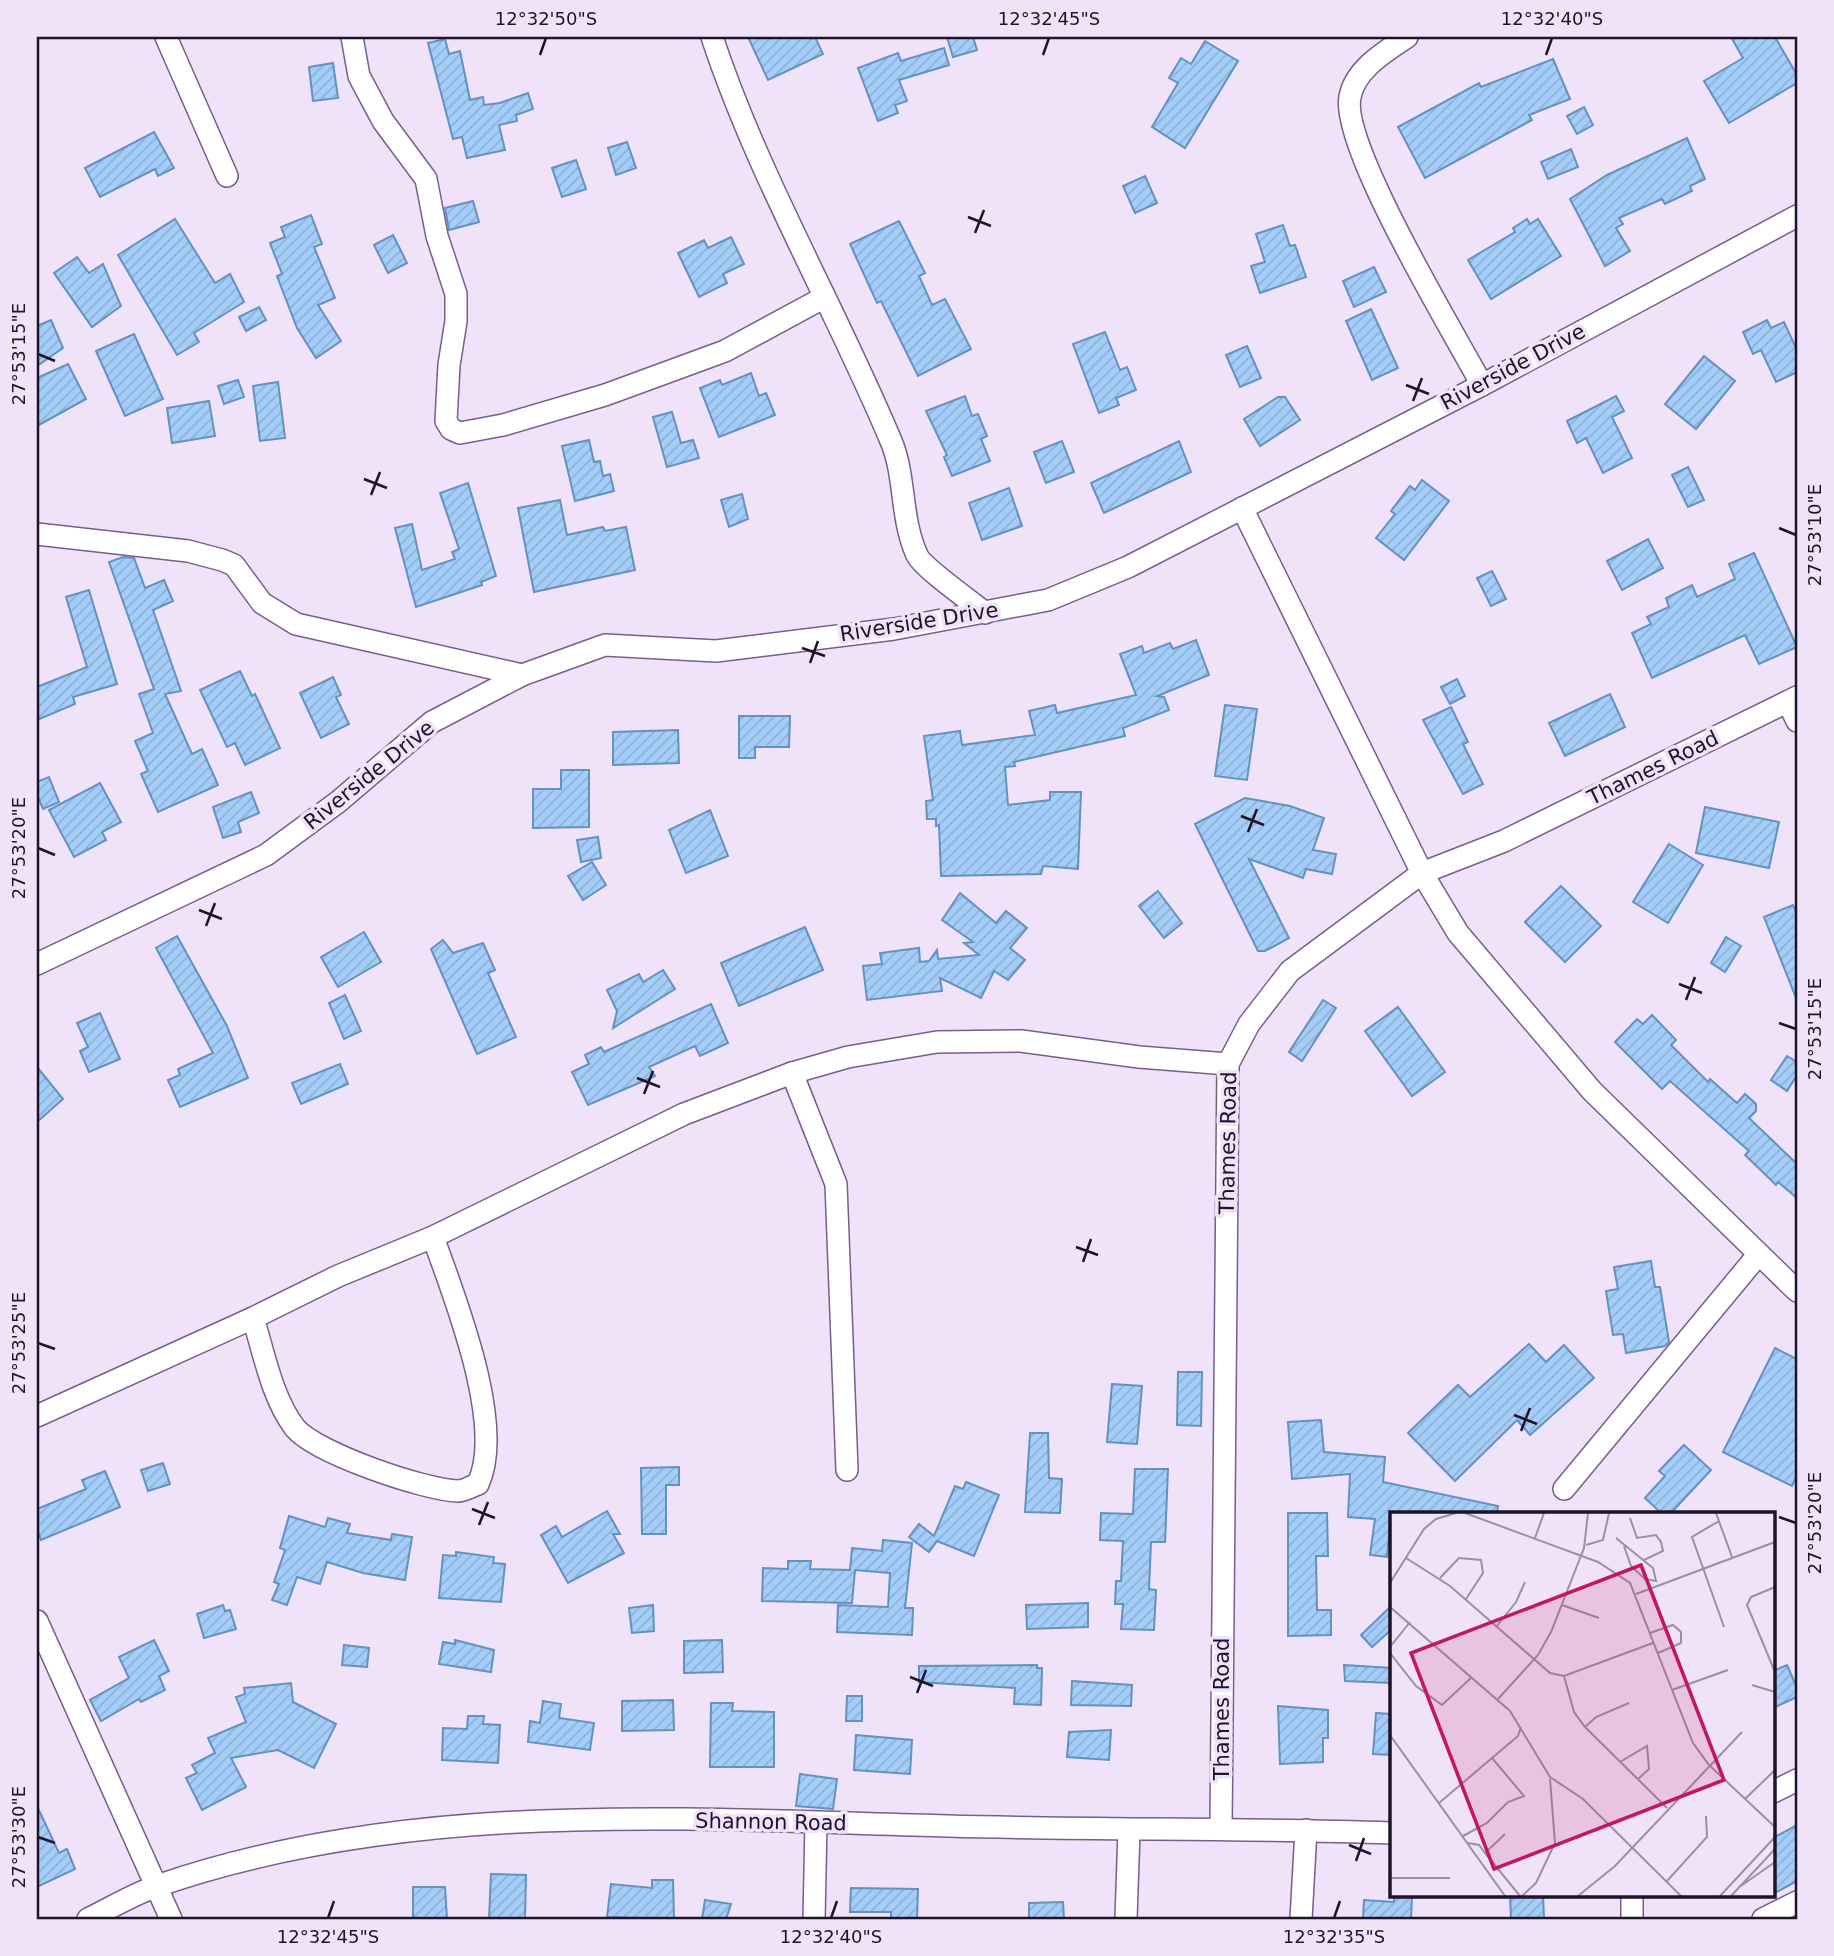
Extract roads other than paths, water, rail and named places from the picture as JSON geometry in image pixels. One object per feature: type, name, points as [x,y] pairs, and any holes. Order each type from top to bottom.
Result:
[{"type":"street","points":[[166,37],[227,176]]},
{"type":"street","points":[[352,37],[359,76],[383,121],[426,179],[437,236],[456,293],[456,321],[449,365],[446,421],[451,429],[460,433],[503,425],[605,396],[725,351],[823,298]]},
{"type":"street","points":[[712,37],[823,298],[892,443],[899,471],[902,504],[917,557],[985,613]]},
{"type":"street","points":[[1408,37],[1376,58],[1358,79],[1350,95],[1353,132],[1377,189],[1482,385]]},
{"type":"street","name":"Riverside Drive","points":[[37,964],[266,855],[338,802],[432,722],[522,675],[605,646],[716,651],[894,629],[1048,600],[1128,567],[1482,385],[1797,216]]},
{"type":"street","points":[[1242,508],[1422,873],[1458,933],[1592,1091],[1797,1290]]},
{"type":"street","points":[[37,534],[188,551],[222,560],[234,565],[262,603],[296,624],[522,675]]},
{"type":"street","name":"Thames Road","points":[[1221,1828],[1228,1064],[1249,1024],[1290,971],[1422,873],[1504,841],[1794,707]]},
{"type":"street","points":[[37,1416],[253,1318],[338,1276],[433,1237],[684,1114],[792,1073],[848,1057],[937,1042],[1021,1041],[1139,1057],[1228,1064]]},
{"type":"street","points":[[792,1073],[836,1184],[847,1470]]},
{"type":"street","points":[[253,1318],[275,1389],[296,1429],[336,1455],[406,1479],[459,1491],[478,1484],[486,1466],[480,1378],[433,1237]]},
{"type":"street","points":[[1564,1489],[1758,1255]]},
{"type":"street","points":[[37,1621],[171,1919]]},
{"type":"street","points":[[1774,1792],[1797,1780]]},
{"type":"street","name":"Shannon Road","points":[[88,1919],[157,1886],[265,1856],[364,1835],[552,1821],[816,1823],[1129,1830],[1221,1828],[1390,1833]]},
{"type":"street","points":[[814,1919],[816,1823]]},
{"type":"street","points":[[1126,1919],[1129,1830]]},
{"type":"street","points":[[1301,1919],[1306,1830]]},
{"type":"street","points":[[1632,1896],[1632,1919]]},
{"type":"street","points":[[1763,1919],[1797,1902]]}]
